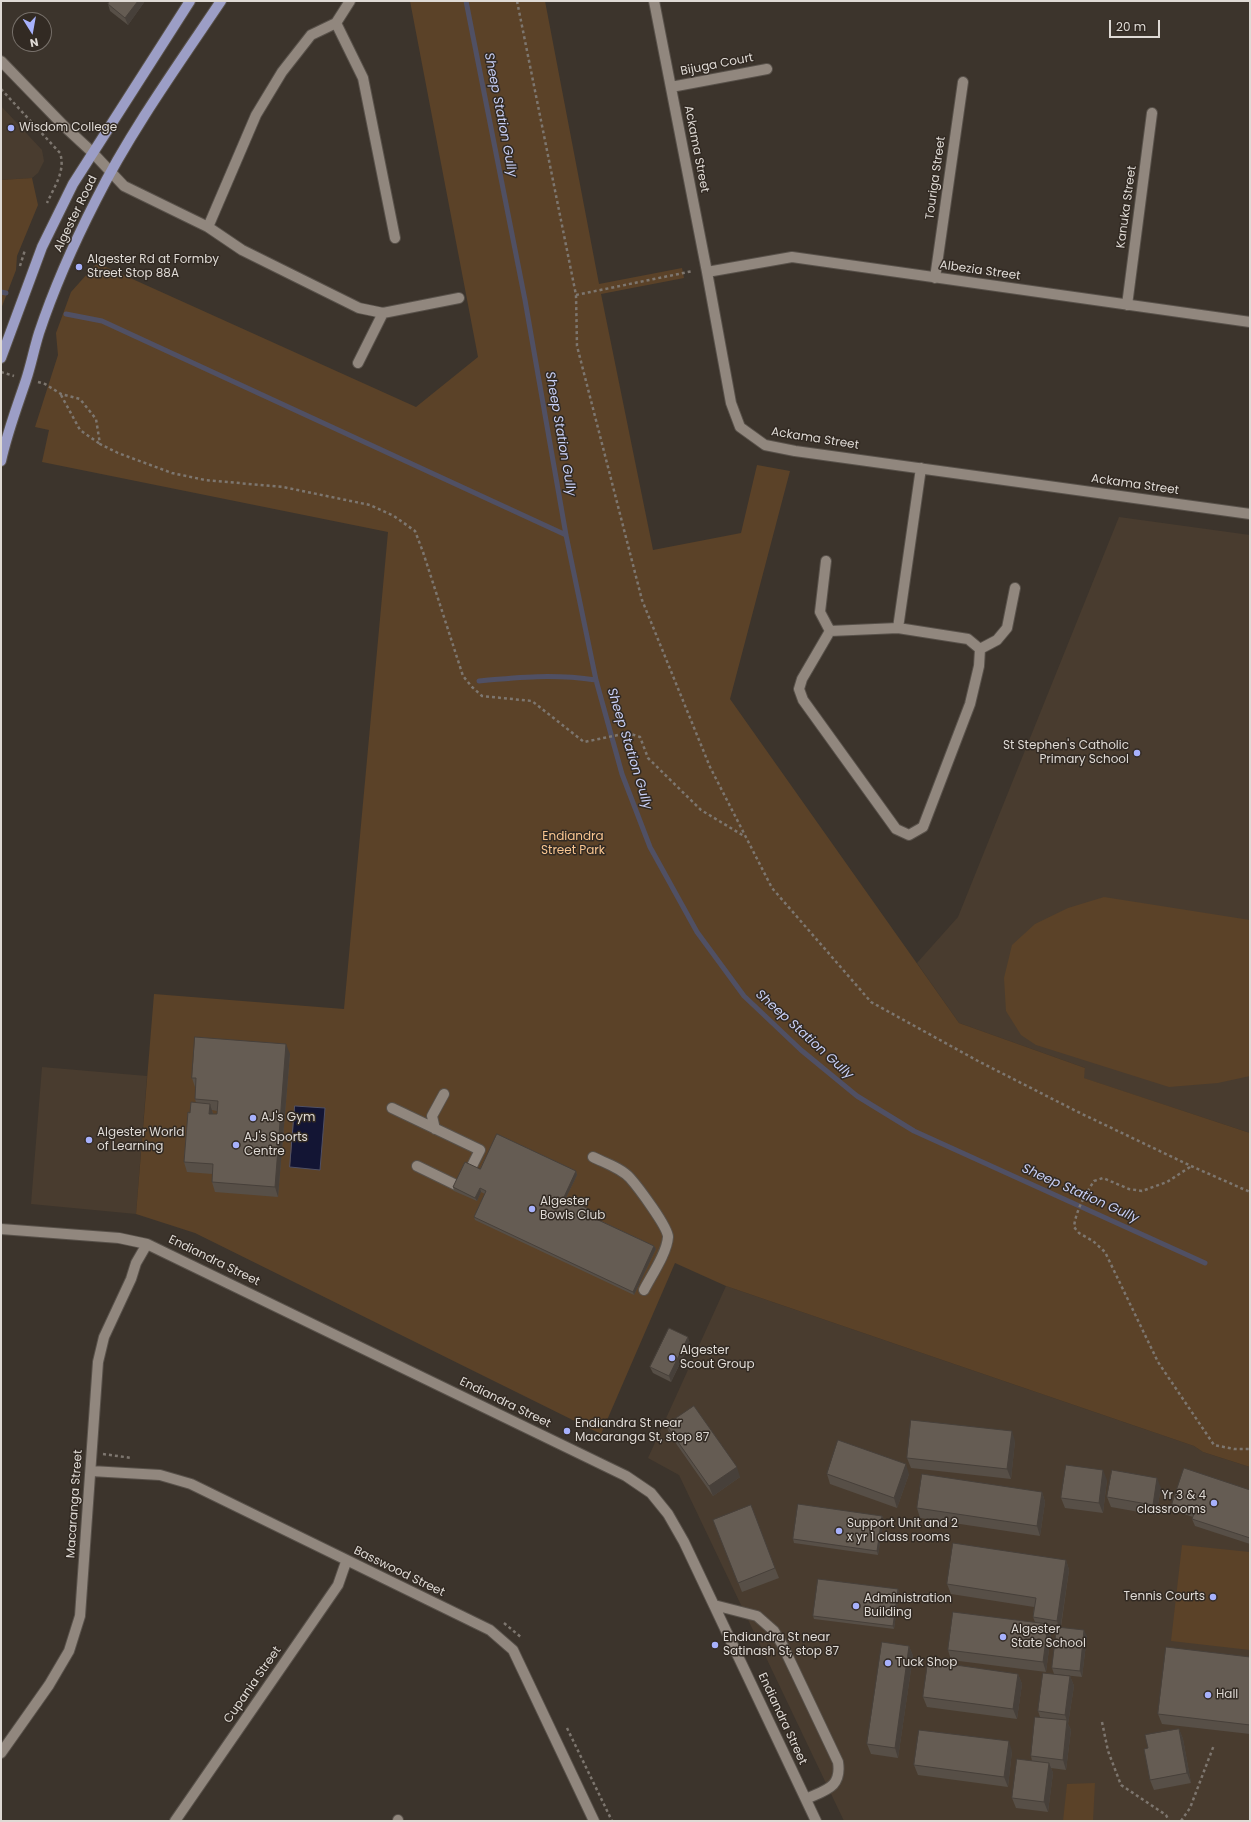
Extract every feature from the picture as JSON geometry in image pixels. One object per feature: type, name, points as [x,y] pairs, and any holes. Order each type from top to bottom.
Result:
[{"type":"main road","name":"Algester Road","points":[[1,358],[42,247],[73,184],[92,152],[190,1]]},
{"type":"main road","name":"Algester Road","points":[[1,461],[6,436],[26,379],[39,333],[57,284],[90,211],[111,173],[162,90],[221,1]]},
{"type":"street","points":[[208,227],[256,115],[282,72],[311,36],[336,23],[350,1]]},
{"type":"street","name":"Ackama Street","points":[[654,1],[708,272],[731,403],[740,427],[765,445],[794,451],[1250,514]]},
{"type":"street","points":[[336,23],[364,78],[395,238]]},
{"type":"street","points":[[1,61],[124,186],[208,227],[242,250],[360,308],[383,313],[459,298]]},
{"type":"street","name":"Bijuga Court","points":[[671,87],[767,69]]},
{"type":"street","name":"Touriga Street","points":[[935,278],[963,82]]},
{"type":"street","name":"Kanuka Street","points":[[1127,304],[1152,113]]},
{"type":"street","name":"Albezia Street","points":[[708,272],[792,257],[1250,322]]},
{"type":"street","points":[[358,363],[383,313]]},
{"type":"street","points":[[898,628],[921,468]]},
{"type":"street","points":[[826,562],[820,612],[830,631]]},
{"type":"street","points":[[980,649],[997,640],[1006,628],[1015,588]]},
{"type":"street","points":[[830,631],[898,628],[968,639],[980,649]]},
{"type":"street","points":[[830,631],[802,679],[799,689],[803,700],[896,829],[909,836],[923,827],[970,704],[979,666],[980,649]]},
{"type":"street","points":[[434,1129],[432,1116],[444,1094]]},
{"type":"street","points":[[392,1108],[480,1150],[471,1168]]},
{"type":"street","points":[[593,1157],[630,1178],[662,1221],[668,1236],[666,1247],[644,1290]]},
{"type":"street","points":[[417,1166],[456,1185]]},
{"type":"street","name":"Endiandra Street","points":[[1,1228],[119,1238],[147,1244],[626,1476],[651,1493],[668,1514],[684,1542],[816,1821]]},
{"type":"street","name":"Macaranga Street","points":[[1,1753],[49,1685],[69,1651],[80,1616],[98,1362],[104,1337],[131,1279],[136,1263],[147,1244]]},
{"type":"street","name":"Basswood Street","points":[[91,1471],[160,1475],[190,1484],[346,1562],[490,1630],[513,1650],[594,1821]]},
{"type":"street","name":"Cupania Street","points":[[175,1821],[338,1585],[346,1562]]},
{"type":"street","points":[[714,1605],[757,1616],[774,1631],[783,1646],[838,1762],[840,1774],[832,1786],[806,1799]]},
{"type":"path","points":[[517,1],[576,295],[577,346],[642,600],[710,766],[772,888],[871,1002],[985,1064],[1078,1112],[1191,1166],[1250,1192]]},
{"type":"path","points":[[1,89],[60,153],[63,162],[62,170],[45,206]]},
{"type":"path","points":[[19,269],[20,260],[27,246]]},
{"type":"path","points":[[576,295],[695,271],[708,272]]},
{"type":"path","points":[[1,372],[45,384],[61,394],[80,399],[96,419],[100,444]]},
{"type":"path","points":[[61,394],[80,430],[100,444],[118,453],[172,473],[205,480],[283,487],[370,505],[394,516],[415,531],[463,676],[472,687],[482,696],[532,701],[584,742],[628,733],[640,737],[648,758],[701,810],[745,837]]},
{"type":"path","points":[[1191,1166],[1167,1182],[1142,1191],[1129,1189],[1103,1178],[1094,1180],[1084,1196],[1074,1227],[1079,1233],[1094,1241],[1105,1252],[1158,1362],[1214,1445],[1234,1449],[1250,1449]]},
{"type":"path","points":[[1102,1722],[1108,1751],[1121,1785],[1166,1815],[1169,1821]]},
{"type":"path","points":[[1181,1821],[1190,1808],[1214,1745]]},
{"type":"shaded area","name":"Wisdom College","points":[[1,106],[42,150],[44,161],[38,173],[32,178],[1,180]]},
{"type":"shaded area","name":"St Stephen's Catholic Primary School","points":[[1119,517],[1250,535],[1250,1133],[1083,1078],[1085,1068],[959,1023],[917,963],[958,917]]},
{"type":"shaded area","name":"Algester World of Learning","points":[[42,1067],[147,1076],[136,1214],[31,1204]]},
{"type":"shaded area","points":[[295,1106],[325,1108],[320,1170],[290,1167]]},
{"type":"shaded area","name":"Algester State School","points":[[726,1286],[1194,1446],[1203,1452],[1250,1467],[1250,1821],[844,1821],[679,1475],[648,1458]]},
{"type":"green space","name":"Endiandra Street Park","points":[[410,1],[545,1],[599,284],[682,268],[684,278],[601,294],[653,550],[741,533],[757,465],[790,471],[730,699],[959,1023],[1085,1068],[1084,1078],[1250,1133],[1250,1467],[1203,1452],[1194,1446],[726,1286],[675,1263],[601,1434],[195,1233],[136,1214],[154,994],[344,1009],[388,532],[42,462],[49,430],[35,427],[58,355],[56,333],[71,292],[97,263],[416,407],[478,357]]},
{"type":"green space","points":[[32,178],[38,205],[17,256],[16,270],[1,309],[1,180]]},
{"type":"green space","points":[[1104,897],[1250,920],[1250,1076],[1218,1083],[1169,1087],[1036,1045],[1021,1035],[1006,1011],[1004,978],[1012,945],[1035,924],[1068,908]]},
{"type":"green space","name":"Tennis Courts","points":[[1182,1545],[1250,1552],[1250,1650],[1171,1641]]},
{"type":"green space","points":[[1095,1783],[1093,1821],[1063,1821],[1067,1784]]},
{"type":"building","points":[[110,1],[138,1],[125,18],[108,4]]},
{"type":"building","name":"AJ's Gym","points":[[195,1037],[286,1044],[275,1187],[212,1182],[213,1164],[184,1162],[188,1112],[190,1113],[191,1102],[210,1104],[209,1114],[217,1114],[218,1101],[195,1099],[196,1078],[192,1078]]},
{"type":"building","name":"Algester Bowls Club","points":[[497,1134],[576,1171],[564,1197],[599,1214],[596,1219],[654,1246],[633,1292],[474,1217],[486,1191],[480,1188],[475,1198],[453,1187],[465,1162],[480,1169]]},
{"type":"building","name":"Algester Scout Group","points":[[669,1328],[688,1337],[669,1376],[650,1367]]},
{"type":"building","points":[[694,1406],[737,1467],[709,1486],[666,1425]]},
{"type":"building","points":[[911,1420],[1012,1431],[1007,1469],[907,1458]]},
{"type":"building","points":[[838,1440],[906,1464],[894,1498],[827,1474]]},
{"type":"building","points":[[1066,1465],[1103,1470],[1099,1503],[1061,1498]]},
{"type":"building","name":"Yr 3 & 4 classrooms","points":[[1184,1468],[1250,1490],[1250,1538],[1192,1519],[1195,1511],[1172,1504]]},
{"type":"building","points":[[1112,1470],[1157,1478],[1153,1505],[1107,1497]]},
{"type":"building","points":[[922,1474],[1042,1492],[1037,1526],[917,1508]]},
{"type":"building","name":"Support Unit and 2 x yr 1 class rooms","points":[[798,1504],[882,1516],[877,1551],[793,1539]]},
{"type":"building","points":[[751,1505],[775,1568],[738,1583],[713,1520]]},
{"type":"building","points":[[953,1543],[1066,1560],[1057,1621],[1033,1617],[1036,1598],[947,1584]]},
{"type":"building","name":"Administration Building","points":[[818,1579],[898,1589],[893,1626],[813,1616]]},
{"type":"building","points":[[953,1612],[1048,1624],[1043,1662],[948,1650]]},
{"type":"building","points":[[1057,1627],[1084,1630],[1080,1671],[1052,1668]]},
{"type":"building","points":[[882,1642],[909,1646],[895,1748],[867,1744]]},
{"type":"building","name":"Hall","points":[[1166,1647],[1250,1657],[1250,1725],[1158,1714]]},
{"type":"building","points":[[928,1661],[1018,1674],[1013,1709],[923,1697]]},
{"type":"building","points":[[1043,1673],[1070,1676],[1065,1715],[1038,1711]]},
{"type":"building","points":[[1035,1717],[1067,1720],[1063,1760],[1031,1756]]},
{"type":"building","points":[[1179,1729],[1187,1773],[1150,1780],[1144,1749],[1148,1748],[1145,1735]]},
{"type":"building","points":[[919,1730],[1009,1741],[1004,1777],[914,1765]]},
{"type":"building","points":[[1017,1759],[1049,1763],[1044,1802],[1012,1798]]},
{"type":"waterway","name":"Sheep Station Gully","points":[[466,1],[525,300],[566,535],[596,680],[622,774],[650,847],[697,932],[744,996],[801,1050],[857,1096],[914,1131],[1205,1263]]},
{"type":"waterway","points":[[1,292],[6,293]]},
{"type":"waterway","points":[[66,314],[102,321],[566,535]]},
{"type":"waterway","points":[[479,681],[523,677],[566,677],[596,680]]},
{"type":"place","name":"Wisdom College","points":[[11,128]]},
{"type":"place","name":"Algester Rd at Formby Street Stop 88A","points":[[79,267]]},
{"type":"place","name":"St Stephen's Catholic Primary School","points":[[1137,753]]},
{"type":"place","name":"AJ's Gym","points":[[253,1118]]},
{"type":"place","name":"Algester World of Learning","points":[[89,1140]]},
{"type":"place","name":"AJ's Sports Centre","points":[[236,1145]]},
{"type":"place","name":"Algester Bowls Club","points":[[532,1209]]},
{"type":"place","name":"Algester Scout Group","points":[[672,1358]]},
{"type":"place","name":"Endiandra St near Macaranga St, stop 87","points":[[567,1431]]},
{"type":"place","name":"Yr 3 & 4 classrooms","points":[[1214,1503]]},
{"type":"place","name":"Support Unit and 2 x yr 1 class rooms","points":[[839,1531]]},
{"type":"place","name":"Tennis Courts","points":[[1213,1597]]},
{"type":"place","name":"Administration Building","points":[[856,1606]]},
{"type":"place","name":"Algester State School","points":[[1003,1637]]},
{"type":"place","name":"Endiandra St near Satinash St, stop 87","points":[[715,1645]]},
{"type":"place","name":"Tuck Shop","points":[[888,1663]]},
{"type":"place","name":"Hall","points":[[1208,1695]]}]
